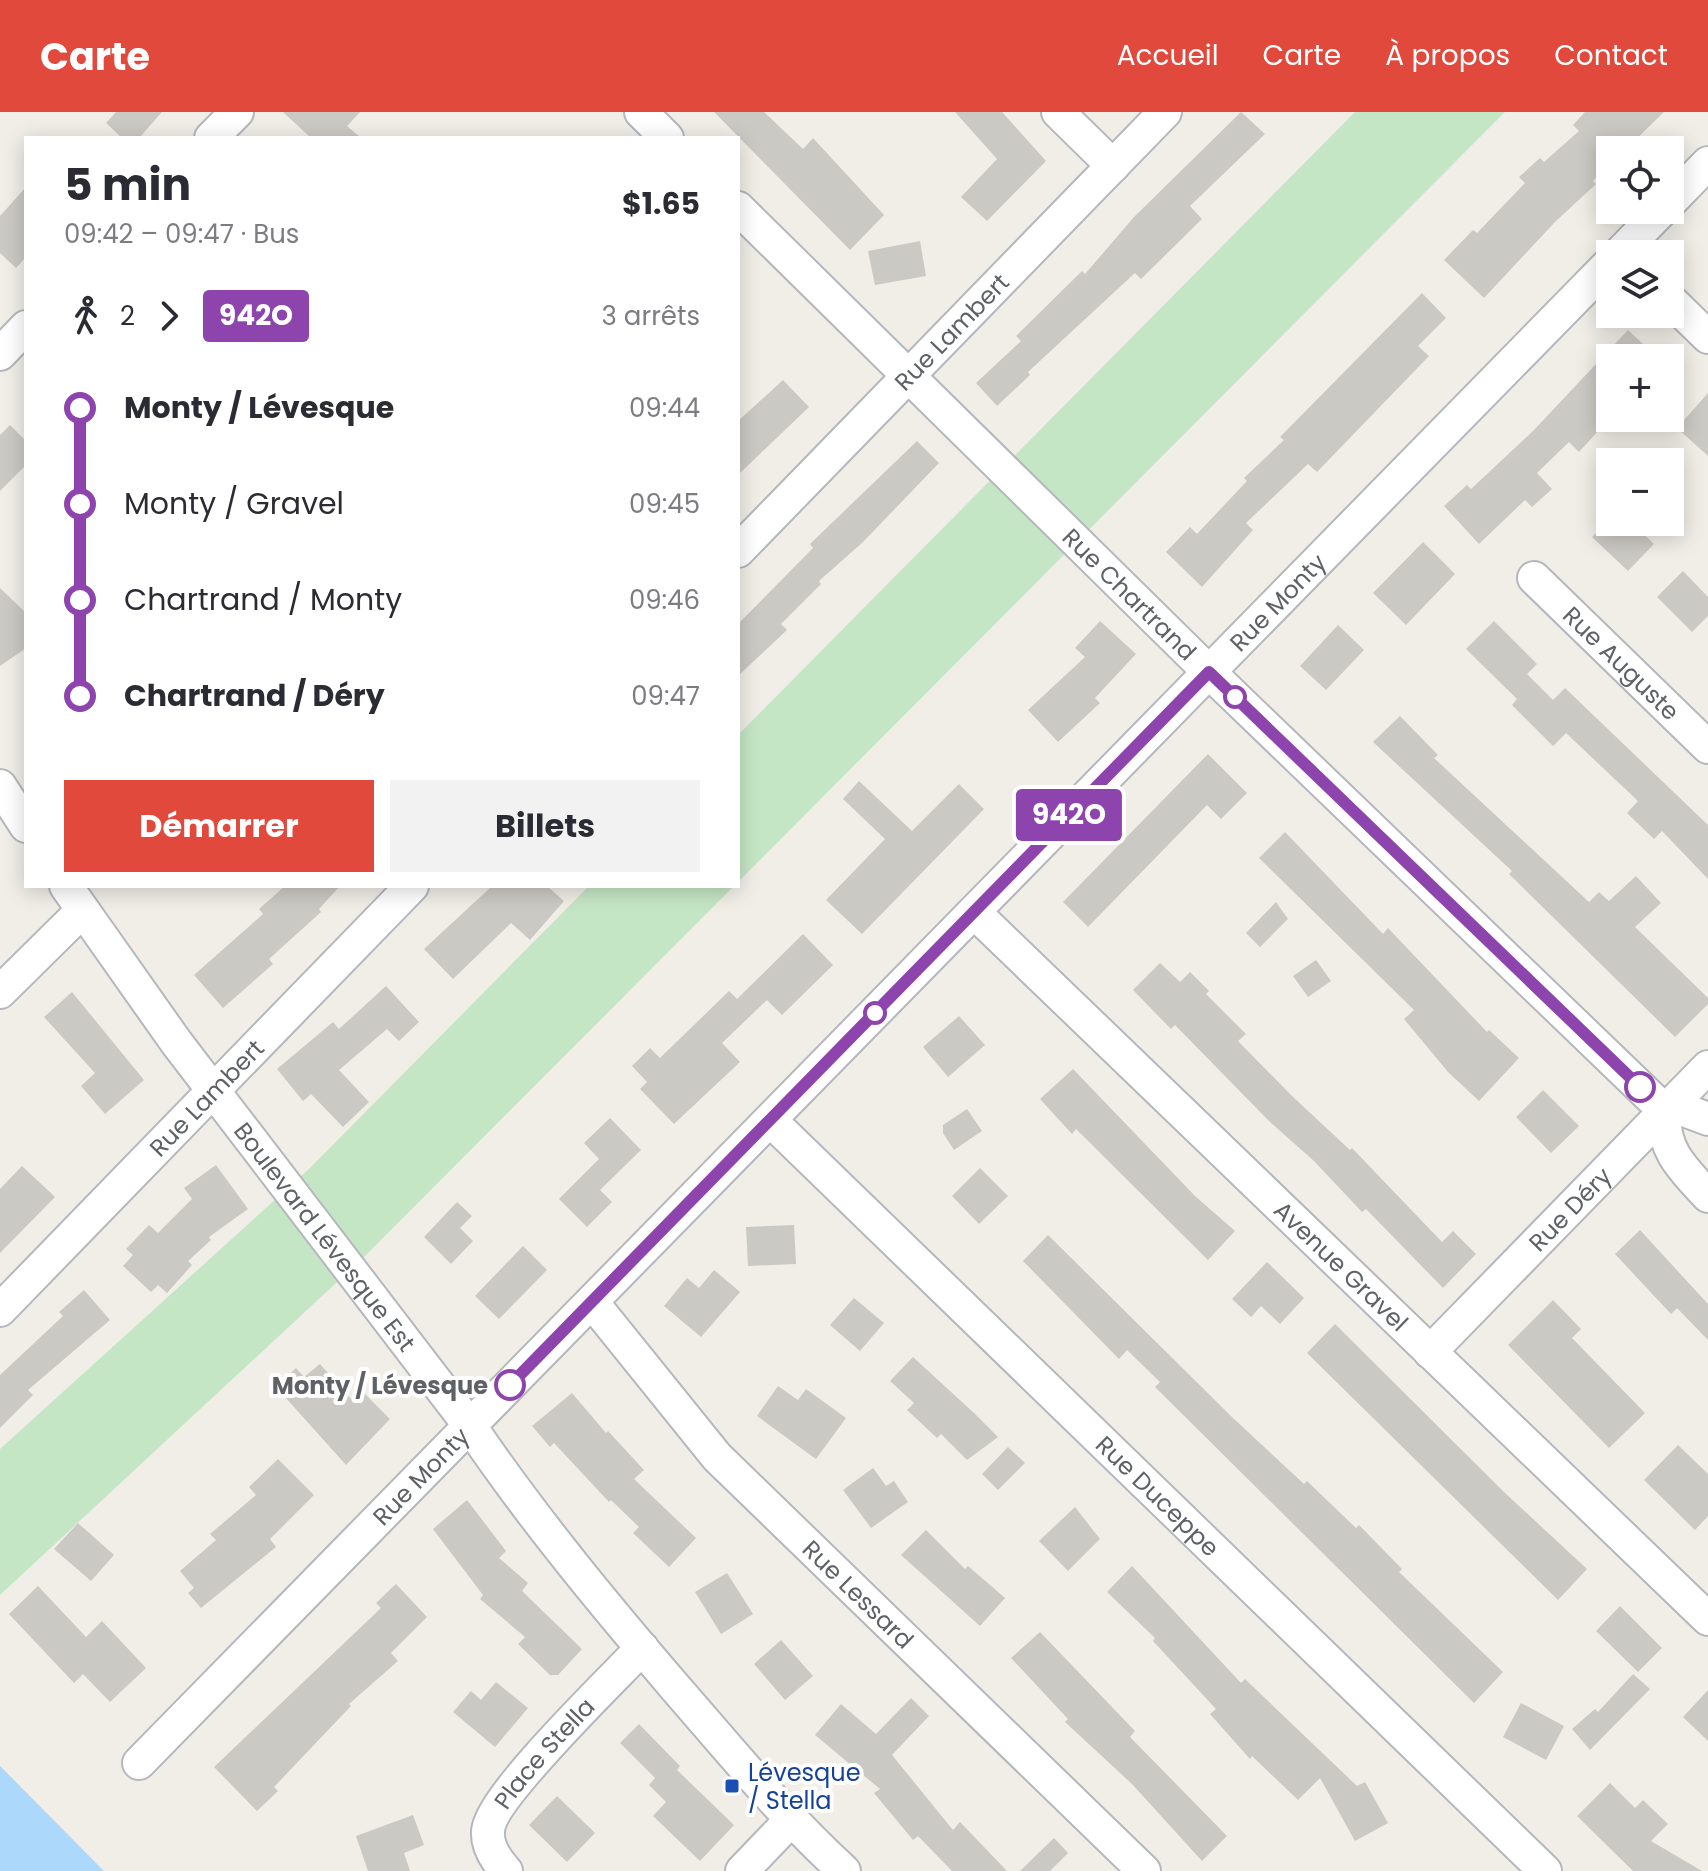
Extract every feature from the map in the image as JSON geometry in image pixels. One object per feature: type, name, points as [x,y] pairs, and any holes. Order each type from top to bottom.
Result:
[{"type":"street","points":[[641,112],[665,136]]},
{"type":"street","points":[[1058,112],[1113,166]]},
{"type":"street","name":"Rue Lambert","points":[[740,549],[1165,112]]},
{"type":"street","points":[[1684,188],[1708,163]]},
{"type":"street","name":"Rue Chartrand","points":[[740,210],[1209,672],[1665,1111]]},
{"type":"street","name":"Rue Monty","points":[[1633,240],[1649,224]]},
{"type":"street","name":"Rue Monty","points":[[139,1763],[1596,278]]},
{"type":"street","points":[[1684,314],[1708,337]]},
{"type":"street","name":"Rue Auguste","points":[[1534,578],[1708,747]]},
{"type":"street","points":[[0,786],[24,823]]},
{"type":"street","name":"Rue Lambert","points":[[0,1310],[410,888]]},
{"type":"street","points":[[0,992],[74,898]]},
{"type":"street","name":"Boulevard Lévesque Est","points":[[74,898],[213,1090],[470,1426],[505,1477],[642,1648],[790,1821],[844,1871]]},
{"type":"street","name":"Avenue Gravel","points":[[974,912],[1708,1619]]},
{"type":"street","name":"Rue Déry","points":[[1430,1352],[1708,1067]]},
{"type":"street","points":[[1708,1119],[1684,1110],[1665,1111],[1663,1134],[1675,1160],[1708,1196]]},
{"type":"street","name":"Rue Duceppe","points":[[770,1120],[1545,1871]]},
{"type":"street","name":"Rue Lessard","points":[[592,1302],[717,1457],[1144,1871]]},
{"type":"street","name":"Place Stella","points":[[506,1871],[490,1846],[488,1832],[492,1815],[509,1792],[642,1648]]},
{"type":"street","points":[[742,1871],[790,1821]]},
{"type":"green space","points":[[1355,112],[1505,112],[740,880],[740,733]]},
{"type":"green space","points":[[587,888],[732,888],[364,1257],[0,1595],[0,1449],[309,1169]]},
{"type":"water","points":[[0,1766],[104,1871],[0,1871]]},
{"type":"building","points":[[116,112],[162,112],[141,136],[120,136],[106,123]]},
{"type":"building","points":[[283,112],[360,112],[347,126],[359,136],[309,136]]},
{"type":"building","points":[[714,112],[764,112],[803,149],[813,138],[884,215],[850,250]]},
{"type":"building","points":[[955,112],[1002,112],[1046,161],[987,221],[961,197],[997,159]]},
{"type":"building","points":[[1241,112],[1265,134],[1190,206],[1202,219],[1141,279],[1135,273],[1028,372],[1030,375],[997,406],[976,383],[1021,341],[1016,336],[1082,271],[1085,274],[1134,217]]},
{"type":"building","points":[[1585,112],[1664,112],[1639,136],[1596,136],[1596,178],[1593,181],[1596,184],[1555,222],[1484,298],[1444,260],[1473,230],[1477,233],[1525,183],[1519,177],[1540,158],[1544,162],[1579,131],[1573,125]]},
{"type":"building","points":[[24,189],[24,259],[16,268],[0,253],[0,216]]},
{"type":"building","points":[[920,241],[926,276],[875,285],[868,251]]},
{"type":"building","points":[[1422,293],[1446,318],[1418,346],[1429,356],[1317,472],[1308,464],[1246,523],[1253,530],[1202,587],[1166,552],[1190,527],[1197,534],[1247,481],[1244,478],[1284,440],[1280,437]]},
{"type":"building","points":[[1628,330],[1643,344],[1615,344]]},
{"type":"building","points":[[1596,364],[1597,432],[1579,452],[1569,442],[1537,473],[1552,489],[1532,507],[1525,500],[1479,544],[1444,506],[1467,485],[1471,489],[1533,431]]},
{"type":"building","points":[[783,380],[809,407],[740,473],[740,419]]},
{"type":"building","points":[[1708,393],[1708,456],[1681,432],[1684,432],[1684,420]]},
{"type":"building","points":[[10,425],[24,439],[24,467],[0,491],[0,435]]},
{"type":"building","points":[[917,441],[939,463],[863,542],[819,581],[821,584],[781,624],[787,630],[740,674],[740,622],[813,548],[810,544]]},
{"type":"building","points":[[1596,533],[1596,536],[1646,536],[1654,544],[1628,571],[1592,537]]},
{"type":"building","points":[[1423,542],[1455,574],[1406,625],[1373,593]]},
{"type":"building","points":[[1683,571],[1708,597],[1708,616],[1692,632],[1657,597]]},
{"type":"building","points":[[0,588],[24,611],[24,649],[0,666]]},
{"type":"building","points":[[1100,621],[1136,654],[1095,698],[1100,703],[1058,742],[1028,710],[1085,657],[1075,648]]},
{"type":"building","points":[[1494,621],[1537,664],[1527,674],[1553,700],[1565,688],[1708,825],[1708,879],[1662,831],[1654,839],[1627,813],[1638,801],[1566,733],[1553,746],[1512,705],[1517,699],[1466,649]]},
{"type":"building","points":[[1338,625],[1364,650],[1326,690],[1300,666]]},
{"type":"building","points":[[1400,716],[1438,755],[1434,758],[1589,902],[1599,892],[1609,901],[1636,876],[1661,903],[1635,927],[1708,998],[1708,1004],[1675,1037],[1509,874],[1512,871],[1373,742]]},
{"type":"building","points":[[1208,754],[1247,793],[1221,819],[1207,805],[1088,927],[1063,902]]},
{"type":"building","points":[[859,781],[912,831],[959,784],[984,809],[862,934],[826,900],[885,839],[843,799]]},
{"type":"building","points":[[1285,832],[1383,934],[1388,928],[1487,1032],[1489,1030],[1519,1058],[1479,1101],[1448,1072],[1404,1019],[1414,1010],[1259,858]]},
{"type":"building","points":[[283,888],[338,888],[319,909],[321,912],[269,959],[273,964],[223,1008],[194,975],[263,914],[259,909]]},
{"type":"building","points":[[490,888],[549,888],[564,901],[530,940],[511,923],[453,979],[424,949]]},
{"type":"building","points":[[1276,902],[1288,919],[1260,947],[1246,933]]},
{"type":"building","points":[[803,934],[833,965],[782,1015],[767,1000],[722,1043],[740,1062],[674,1124],[640,1089],[647,1082],[632,1066],[650,1048],[660,1058],[729,991],[737,999]]},
{"type":"building","points":[[1316,960],[1331,981],[1308,997],[1293,976]]},
{"type":"building","points":[[1160,963],[1180,982],[1190,972],[1209,991],[1206,994],[1246,1034],[1238,1041],[1292,1096],[1350,1150],[1352,1148],[1442,1242],[1453,1231],[1476,1254],[1443,1288],[1366,1209],[1362,1212],[1314,1161],[1269,1121],[1175,1025],[1171,1029],[1133,990]]},
{"type":"building","points":[[386,986],[419,1022],[399,1041],[387,1029],[339,1070],[369,1102],[343,1127],[311,1094],[303,1101],[277,1069],[333,1022],[339,1029]]},
{"type":"building","points":[[72,992],[144,1080],[105,1114],[81,1086],[95,1073],[44,1017]]},
{"type":"building","points":[[959,1016],[985,1045],[948,1077],[923,1047]]},
{"type":"building","points":[[1073,1069],[1195,1196],[1235,1231],[1208,1260],[1076,1129],[1072,1134],[1040,1099]]},
{"type":"building","points":[[1543,1090],[1579,1126],[1551,1153],[1516,1117]]},
{"type":"building","points":[[967,1109],[982,1131],[954,1150],[943,1133],[943,1125]]},
{"type":"building","points":[[610,1118],[641,1150],[600,1190],[612,1202],[587,1227],[559,1199],[599,1159],[584,1143]]},
{"type":"building","points":[[216,1165],[248,1209],[209,1237],[211,1240],[188,1261],[192,1265],[167,1293],[158,1285],[151,1292],[123,1266],[133,1255],[126,1249],[149,1225],[158,1233],[192,1199],[184,1188]]},
{"type":"building","points":[[22,1166],[55,1197],[0,1253],[0,1189]]},
{"type":"building","points":[[980,1168],[1008,1196],[979,1224],[952,1196]]},
{"type":"building","points":[[457,1202],[472,1216],[460,1228],[473,1241],[451,1264],[424,1237]]},
{"type":"building","points":[[794,1225],[796,1264],[748,1266],[746,1227]]},
{"type":"building","points":[[1640,1230],[1708,1304],[1708,1340],[1677,1308],[1671,1314],[1615,1254]]},
{"type":"building","points":[[1048,1235],[1233,1418],[1304,1484],[1307,1481],[1356,1528],[1359,1525],[1402,1569],[1399,1572],[1503,1672],[1474,1703],[1155,1387],[1160,1382],[1127,1350],[1119,1359],[1023,1261]]},
{"type":"building","points":[[523,1246],[547,1270],[499,1319],[475,1296]]},
{"type":"building","points":[[1267,1262],[1304,1298],[1280,1324],[1261,1306],[1251,1317],[1232,1299]]},
{"type":"building","points":[[714,1270],[740,1292],[701,1337],[664,1306],[687,1278],[699,1288]]},
{"type":"building","points":[[84,1290],[110,1320],[28,1390],[33,1395],[0,1428],[0,1375],[63,1316],[59,1312]]},
{"type":"building","points":[[854,1298],[884,1323],[860,1351],[830,1325]]},
{"type":"building","points":[[1553,1300],[1581,1329],[1572,1338],[1645,1413],[1609,1448],[1508,1345]]},
{"type":"building","points":[[1335,1324],[1504,1492],[1587,1569],[1558,1600],[1307,1353]]},
{"type":"building","points":[[913,1357],[998,1437],[967,1460],[941,1434],[937,1438],[907,1410],[914,1403],[890,1381]]},
{"type":"building","points":[[320,1364],[354,1402],[364,1393],[390,1419],[346,1465],[276,1387],[296,1368],[304,1377]]},
{"type":"building","points":[[778,1386],[798,1400],[806,1389],[846,1418],[816,1459],[757,1416]]},
{"type":"building","points":[[572,1393],[606,1433],[608,1431],[644,1470],[634,1479],[696,1538],[669,1567],[633,1533],[639,1527],[611,1500],[609,1502],[554,1443],[550,1447],[532,1426]]},
{"type":"building","points":[[1678,1445],[1708,1474],[1708,1516],[1695,1530],[1644,1480]]},
{"type":"building","points":[[1008,1447],[1025,1463],[998,1490],[982,1474]]},
{"type":"building","points":[[278,1459],[314,1495],[270,1539],[276,1547],[201,1608],[188,1593],[194,1588],[180,1571],[216,1540],[210,1534],[256,1495],[249,1487]]},
{"type":"building","points":[[873,1468],[886,1486],[894,1481],[908,1502],[871,1528],[843,1490]]},
{"type":"building","points":[[467,1500],[506,1551],[499,1558],[528,1583],[522,1591],[582,1649],[558,1675],[550,1675],[518,1644],[525,1637],[480,1599],[483,1595],[433,1529]]},
{"type":"building","points":[[1075,1507],[1100,1539],[1068,1571],[1039,1541]]},
{"type":"building","points":[[78,1523],[114,1555],[91,1581],[54,1549]]},
{"type":"building","points":[[926,1530],[965,1569],[968,1566],[1005,1598],[980,1626],[901,1555]]},
{"type":"building","points":[[1132,1566],[1241,1683],[1245,1679],[1357,1786],[1365,1782],[1388,1823],[1355,1841],[1320,1778],[1298,1800],[1252,1756],[1250,1759],[1210,1714],[1216,1709],[1153,1641],[1155,1638],[1107,1592]]},
{"type":"building","points":[[727,1573],[753,1614],[721,1634],[695,1592]]},
{"type":"building","points":[[396,1584],[427,1617],[391,1653],[398,1661],[349,1704],[351,1706],[274,1787],[278,1791],[257,1811],[214,1767],[381,1608],[376,1603]]},
{"type":"building","points":[[38,1586],[86,1637],[102,1621],[146,1668],[110,1702],[83,1674],[74,1683],[9,1614]]},
{"type":"building","points":[[1620,1606],[1662,1648],[1638,1672],[1596,1631]]},
{"type":"building","points":[[1040,1632],[1135,1731],[1130,1737],[1227,1836],[1202,1861],[1132,1784],[1065,1722],[1068,1719],[1011,1658]]},
{"type":"building","points":[[781,1640],[813,1676],[785,1700],[754,1664]]},
{"type":"building","points":[[1633,1674],[1650,1689],[1590,1750],[1572,1729],[1595,1709],[1598,1712]]},
{"type":"building","points":[[496,1682],[528,1708],[495,1747],[453,1712],[471,1691],[481,1700]]},
{"type":"building","points":[[1708,1690],[1708,1741],[1683,1717]]},
{"type":"building","points":[[911,1698],[929,1716],[892,1755],[953,1830],[960,1822],[1007,1871],[952,1871],[918,1836],[913,1840],[874,1793],[880,1789],[815,1735],[841,1704],[876,1734]]},
{"type":"building","points":[[1521,1703],[1564,1726],[1546,1760],[1503,1737]]},
{"type":"building","points":[[639,1724],[680,1766],[677,1770],[734,1825],[700,1861],[653,1816],[666,1802],[649,1785],[655,1778],[620,1743]]},
{"type":"building","points":[[1610,1783],[1635,1808],[1643,1800],[1668,1824],[1651,1841],[1702,1871],[1633,1871],[1577,1816]]},
{"type":"building","points":[[557,1796],[595,1833],[567,1862],[529,1825]]},
{"type":"building","points":[[413,1815],[424,1845],[404,1853],[410,1871],[368,1871],[356,1836]]},
{"type":"building","points":[[1054,1838],[1068,1853],[1050,1871],[1020,1871]]},
{"type":"bus line","name":"942O","points":[[510,1385],[1209,672],[1640,1087]]},
{"type":"place","name":"Monty / Lévesque","points":[[510,1385]]},
{"type":"place","name":"Lévesque / Stella","points":[[732,1786]]}]
